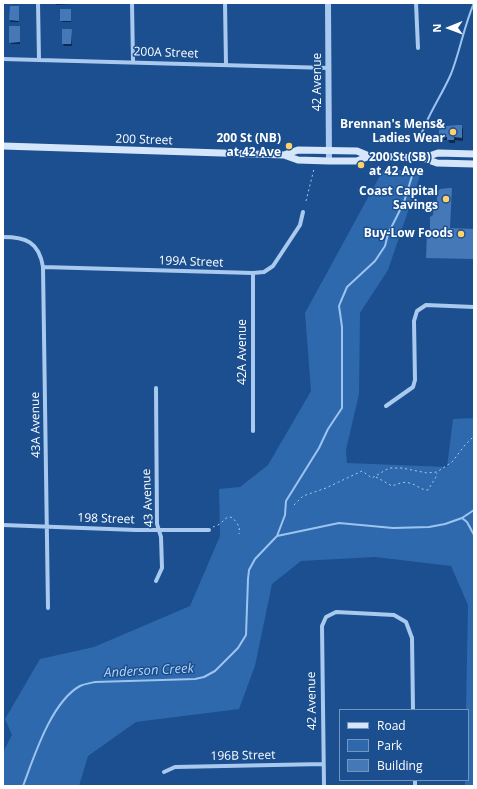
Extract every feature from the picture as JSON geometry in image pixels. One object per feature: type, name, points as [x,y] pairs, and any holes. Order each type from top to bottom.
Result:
[{"type":"main road","name":"200 Street","points":[[3,146],[284,156],[298,160],[329,161],[357,161],[369,156]]},
{"type":"main road","name":"200 Street","points":[[284,156],[298,150],[357,152],[369,156],[423,158],[437,163],[474,164]]},
{"type":"main road","name":"200 Street","points":[[423,158],[438,153],[474,154]]},
{"type":"street","points":[[38,3],[40,59]]},
{"type":"street","points":[[132,3],[133,62]]},
{"type":"street","points":[[225,3],[226,65]]},
{"type":"street","name":"42 Avenue","points":[[328,3],[329,161]]},
{"type":"street","points":[[416,3],[418,48]]},
{"type":"street","name":"200A Street","points":[[3,59],[329,68]]},
{"type":"street","name":"199A Street","points":[[43,267],[253,273],[264,272],[273,266],[300,226],[303,212]]},
{"type":"street","name":"43A Avenue","points":[[3,237],[18,237],[27,240],[33,245],[42,258],[48,608]]},
{"type":"street","name":"42A Avenue","points":[[253,273],[253,431]]},
{"type":"street","points":[[386,406],[413,387],[415,380],[414,321],[417,311],[426,305],[474,307]]},
{"type":"street","name":"43 Avenue","points":[[156,388],[157,524],[161,537],[162,568],[156,581]]},
{"type":"street","name":"198 Street","points":[[3,525],[159,530],[209,530]]},
{"type":"street","name":"42 Avenue","points":[[324,786],[322,626],[326,617],[336,612],[387,615],[394,616],[406,622],[412,638],[414,709]]},
{"type":"street","name":"196B Street","points":[[164,772],[175,767],[323,764]]},
{"type":"path","points":[[306,201],[314,169]]},
{"type":"path","points":[[375,477],[389,468],[402,468],[427,473],[437,472],[452,462],[474,436]]},
{"type":"path","points":[[294,504],[302,496],[326,488],[362,471],[372,478],[375,477],[392,486],[404,482],[410,483],[421,489],[428,490],[436,477],[437,472]]},
{"type":"path","points":[[209,530],[220,524],[224,518],[229,517],[233,518],[239,526],[240,534]]},
{"type":"green space","points":[[383,170],[422,170],[388,270],[360,313],[359,394],[346,450],[347,463],[447,467],[453,419],[474,418],[474,786],[465,786],[465,781],[469,781],[469,709],[466,709],[468,605],[451,566],[375,557],[301,561],[272,584],[255,666],[239,709],[136,722],[88,756],[79,786],[3,786],[3,752],[12,735],[5,719],[40,659],[94,647],[190,606],[220,536],[219,489],[240,487],[268,465],[311,391],[305,313]]},
{"type":"building","points":[[10,6],[19,6],[19,21],[9,20]]},
{"type":"building","points":[[60,9],[71,9],[71,21],[60,21]]},
{"type":"building","points":[[9,26],[20,26],[20,42],[9,43]]},
{"type":"building","points":[[62,29],[72,29],[71,44],[62,44]]},
{"type":"building","points":[[462,125],[462,138],[454,137],[454,140],[447,140],[447,137],[439,137],[439,129],[446,129],[446,126]]},
{"type":"building","points":[[452,188],[450,228],[474,229],[474,259],[426,258],[427,232],[430,229],[430,217],[433,215],[434,203],[437,201],[437,192],[440,189]]},
{"type":"waterway","points":[[419,141],[451,74],[474,3]]},
{"type":"waterway","points":[[277,536],[285,515],[286,501],[342,408],[342,327],[339,306],[347,287],[375,261],[385,246],[388,234],[404,202],[412,176]]},
{"type":"waterway","name":"Anderson Creek","points":[[23,786],[38,746],[52,717],[60,704],[80,686],[95,682],[195,679],[204,677],[215,671],[238,648],[246,635],[249,570],[255,559],[277,536],[339,523],[393,528],[429,527],[445,524],[462,518],[474,510]]},
{"type":"waterway","points":[[462,518],[467,522],[474,535]]},
{"type":"place","name":"Brennan's Mens& Ladies Wear","points":[[453,132]]},
{"type":"place","name":"200 St (NB) at 42 Ave","points":[[289,146]]},
{"type":"place","name":"200 St (SB) at 42 Ave","points":[[361,165]]},
{"type":"place","name":"Coast Capital Savings","points":[[446,199]]},
{"type":"place","name":"Buy-Low Foods","points":[[461,234]]}]
